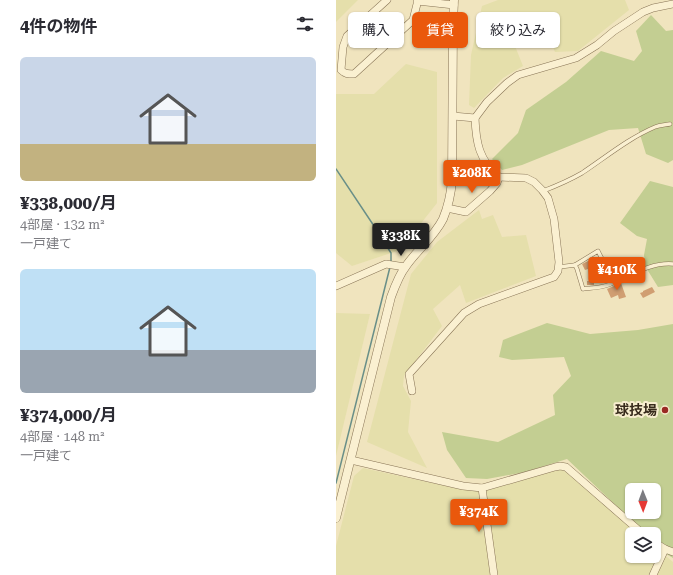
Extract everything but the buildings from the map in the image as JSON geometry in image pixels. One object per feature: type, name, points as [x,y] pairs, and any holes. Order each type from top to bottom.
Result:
[{"type":"street","points":[[336,518],[391,297],[405,267],[436,230],[442,220],[450,196],[452,180],[454,2],[417,0],[413,20],[354,74],[348,74],[341,70],[343,47],[348,36],[386,0]]},
{"type":"street","points":[[412,391],[409,374],[464,313],[479,304],[554,277],[559,268],[554,219],[548,198],[534,182],[526,178],[499,177],[492,171],[481,155],[477,142],[475,118],[487,102],[518,75],[576,58],[643,12],[653,8],[673,4]]},
{"type":"street","points":[[453,116],[475,118]]},
{"type":"street","points":[[447,208],[466,212],[490,191],[497,183],[499,177]]},
{"type":"street","points":[[336,286],[386,264],[405,267]]},
{"type":"street","points":[[351,460],[463,486],[482,488],[560,466],[566,468],[635,527]]},
{"type":"street","points":[[482,488],[494,575]]},
{"type":"street","points":[[661,546],[673,552]]},
{"type":"street","points":[[653,575],[665,549]]},
{"type":"lane","points":[[543,191],[580,174],[644,133],[657,127],[670,124]]},
{"type":"lane","points":[[559,268],[574,265],[598,251],[612,274],[622,279]]},
{"type":"lane","points":[[574,265],[577,269],[583,289],[606,285],[654,265],[665,263],[673,264]]},
{"type":"shaded area","points":[[336,0],[358,0],[336,22]]},
{"type":"shaded area","points":[[498,0],[625,0],[629,10],[578,51],[555,52],[553,48],[560,48],[560,12],[481,12],[482,6]]},
{"type":"shaded area","points":[[476,33],[476,48],[516,48],[523,66],[503,78],[474,108],[469,105],[471,55]]},
{"type":"shaded area","points":[[406,64],[437,72],[437,203],[400,250],[352,266],[336,253],[336,94],[374,94]]},
{"type":"shaded area","points":[[479,210],[482,219],[493,215],[502,237],[526,235],[536,276],[466,303],[460,285],[433,309],[442,326],[404,376],[403,386],[411,401],[408,432],[427,468],[367,442],[411,274],[437,242]]},
{"type":"shaded area","points":[[336,313],[370,314],[336,456]]},
{"type":"shaded area","points":[[363,468],[455,488],[485,491],[556,470],[564,470],[631,527],[625,527],[625,563],[661,563],[661,552],[673,562],[673,575],[336,575],[336,546],[354,476]]},
{"type":"green space","points":[[651,15],[666,31],[673,30],[673,160],[668,163],[646,154],[638,128],[609,130],[522,165],[502,170],[492,159],[518,133],[526,110],[566,82],[601,51],[634,61],[642,51],[636,31]]},
{"type":"green space","points":[[650,181],[673,187],[673,285],[658,287],[645,266],[644,255],[647,239],[637,236],[620,223]]},
{"type":"green space","points":[[547,323],[590,334],[638,330],[673,324],[673,558],[661,548],[661,527],[639,527],[630,519],[661,519],[661,483],[625,483],[625,514],[567,459],[525,472],[487,479],[466,478],[447,450],[442,432],[498,442],[555,415],[553,395],[571,376],[564,357],[512,360],[499,357],[503,340]]},
{"type":"waterway","points":[[336,169],[391,253],[391,263]]},
{"type":"waterway","points":[[336,483],[390,267]]},
{"type":"place","name":"球技場","points":[[665,410]]}]
